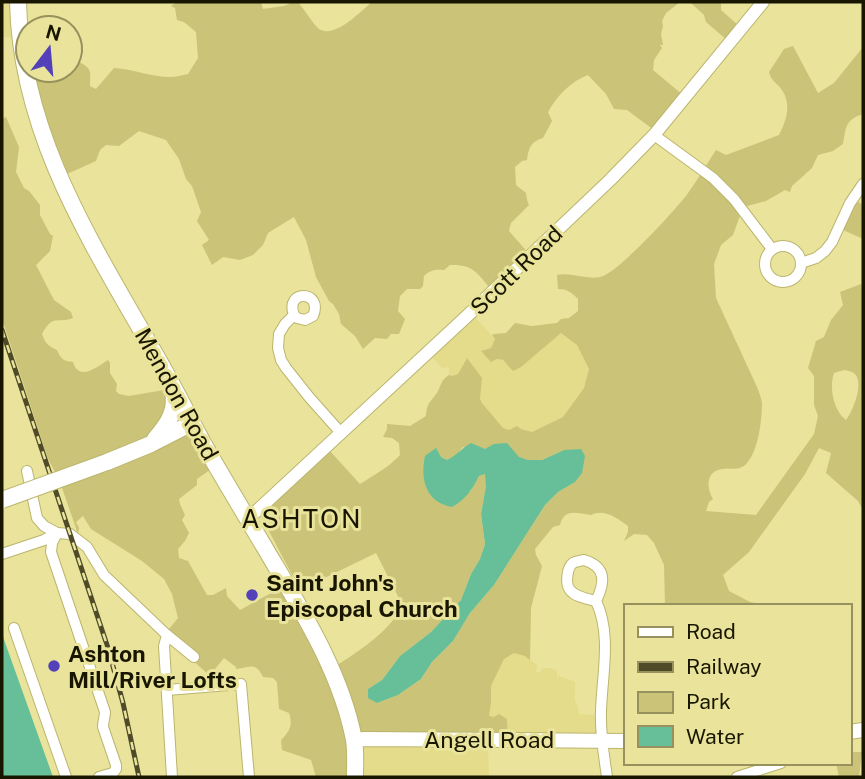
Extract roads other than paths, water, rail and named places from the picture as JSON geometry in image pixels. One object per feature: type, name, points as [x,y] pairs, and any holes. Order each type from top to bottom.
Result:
[{"type":"main road","name":"Mendon Road","points":[[18,2],[27,82],[51,157],[79,217],[192,423],[333,671],[354,741],[355,777]]},
{"type":"main road","points":[[151,444],[173,411],[171,381]]},
{"type":"main road","points":[[2,500],[107,462],[192,423]]},
{"type":"main road","name":"Angell Road","points":[[354,741],[425,738],[624,741]]},
{"type":"street","name":"Scott Road","points":[[248,519],[467,317],[610,180],[654,135],[763,2]]},
{"type":"street","points":[[654,135],[713,178],[734,199],[772,249]]},
{"type":"street","points":[[802,263],[816,258],[832,242],[850,203],[863,184]]},
{"type":"street","points":[[779,246],[794,249],[802,263],[795,278],[788,282],[779,282],[766,272],[767,255],[779,246]]},
{"type":"street","points":[[294,315],[279,334],[281,360],[341,433]]},
{"type":"street","points":[[27,471],[37,518],[44,526],[57,533],[70,534],[87,547],[104,575],[194,657]]},
{"type":"street","points":[[2,554],[57,533]]},
{"type":"street","points":[[57,533],[51,552],[105,712],[103,727],[116,765],[113,773],[99,777]]},
{"type":"street","points":[[596,601],[603,622],[605,642],[601,740],[607,777]]},
{"type":"street","points":[[14,628],[66,777]]},
{"type":"street","points":[[167,635],[164,646],[172,777]]},
{"type":"street","points":[[167,690],[241,684],[249,777]]},
{"type":"street","points":[[737,777],[775,765]]},
{"type":"water","points":[[471,443],[485,449],[494,444],[507,443],[519,457],[528,460],[542,460],[564,450],[581,449],[585,456],[582,473],[575,482],[558,492],[545,505],[494,585],[421,679],[398,695],[377,703],[368,698],[368,689],[382,680],[400,656],[431,632],[461,600],[480,559],[485,544],[481,514],[486,486],[485,474],[479,476],[468,494],[452,507],[431,495],[423,473],[425,456],[436,448],[441,457],[447,460]]},
{"type":"water","points":[[2,634],[53,777],[2,777]]},
{"type":"railway","points":[[2,330],[108,648],[139,777]]},
{"type":"place","name":"Saint John's Episcopal Church","points":[[252,595]]},
{"type":"place","name":"Ashton Mill/River Lofts","points":[[54,666]]},
{"type":"district","name":"ASHTON","points":[[302,518]]}]
